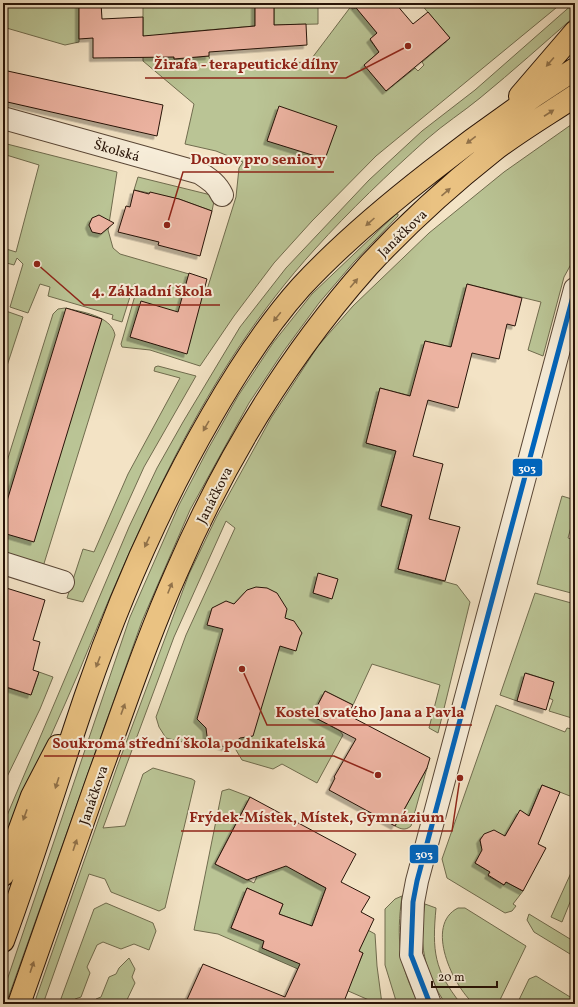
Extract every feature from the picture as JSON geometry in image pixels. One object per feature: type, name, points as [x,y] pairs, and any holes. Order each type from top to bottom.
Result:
[{"type":"main road","points":[[502,117],[575,32]]},
{"type":"main road","name":"Janáčkova","points":[[3,941],[31,865],[86,693],[138,563],[167,499],[219,403],[262,336],[301,287],[389,204],[502,117],[575,69]]},
{"type":"main road","name":"Janáčkova","points":[[19,1004],[154,626],[202,516],[230,462],[260,410],[294,358],[329,313],[369,265],[409,224],[493,152],[573,98]]},
{"type":"main road","points":[[3,875],[32,796],[86,693]]},
{"type":"street","name":"Školská","points":[[3,118],[200,173],[211,180],[219,188],[222,195]]},
{"type":"street","points":[[430,1004],[411,955],[413,902],[575,289]]},
{"type":"street","points":[[3,563],[63,582]]},
{"type":"green space","points":[[3,3],[79,3],[79,42],[65,45],[3,27]]},
{"type":"green space","points":[[143,3],[255,3],[255,26],[172,33],[174,59],[209,56],[211,66],[309,62],[352,5],[352,9],[357,8],[377,33],[370,40],[379,52],[364,65],[386,91],[415,68],[418,71],[424,65],[422,62],[450,38],[420,3],[562,3],[376,156],[312,221],[274,263],[234,316],[200,366],[150,350],[122,347],[121,344],[138,285],[134,284],[122,322],[112,319],[113,315],[48,296],[50,287],[40,284],[28,313],[10,307],[23,264],[17,258],[14,265],[3,262],[3,248],[16,252],[39,165],[3,154],[3,143],[117,172],[108,230],[113,248],[120,254],[189,274],[184,290],[205,296],[236,197],[239,168],[243,162],[216,151],[185,144],[194,104],[143,61]]},
{"type":"green space","points":[[282,3],[318,3],[318,24],[274,25],[274,6]]},
{"type":"green space","points":[[574,3],[575,16],[474,103],[427,139],[342,220],[275,296],[240,346],[208,397],[178,451],[151,505],[101,617],[32,779],[3,858],[3,825],[129,527],[157,468],[240,327],[286,268],[369,180],[422,131],[475,90]]},
{"type":"green space","points":[[575,122],[575,257],[564,277],[543,356],[528,350],[541,302],[467,284],[451,347],[425,341],[411,396],[380,388],[366,443],[396,451],[381,506],[412,515],[398,569],[457,585],[470,602],[438,733],[429,728],[440,685],[372,664],[353,705],[325,691],[312,716],[340,731],[343,735],[317,783],[282,764],[273,769],[242,760],[233,745],[229,748],[208,738],[191,744],[166,738],[159,727],[156,717],[186,635],[235,528],[226,521],[174,637],[103,828],[125,826],[143,774],[153,768],[195,781],[165,908],[159,911],[111,892],[105,879],[89,874],[43,1004],[34,1004],[117,767],[189,574],[217,516],[271,418],[318,346],[353,306],[429,233],[504,172]]},
{"type":"green space","points":[[138,177],[215,196],[212,211],[179,199],[134,190]]},
{"type":"green space","points":[[396,214],[398,214],[398,216],[354,262],[319,303],[283,352],[249,403],[190,510],[142,621],[6,1004],[3,1004],[3,992],[130,617],[179,505],[238,396],[273,343],[312,294]]},
{"type":"green space","points":[[65,308],[87,313],[102,319],[108,323],[115,335],[42,570],[3,558],[3,474],[53,314],[58,309]]},
{"type":"green space","points":[[3,310],[23,317],[3,378]]},
{"type":"green space","points":[[158,366],[196,376],[144,467],[83,602],[67,598],[83,549],[94,552],[128,474],[180,378],[154,371],[155,367]]},
{"type":"green space","points":[[562,496],[575,500],[575,513],[568,538],[575,540],[575,594],[537,584]]},
{"type":"green space","points":[[535,593],[575,604],[575,719],[549,711],[553,700],[549,698],[554,682],[526,673],[517,701],[500,695]]},
{"type":"green space","points":[[39,672],[53,677],[40,709],[3,785],[3,693],[5,687],[31,695]]},
{"type":"green space","points":[[496,705],[565,732],[567,728],[572,729],[575,719],[575,798],[542,785],[529,816],[520,811],[505,836],[488,833],[480,840],[481,846],[484,848],[475,863],[490,872],[488,876],[504,885],[506,882],[523,891],[513,904],[516,906],[512,911],[505,913],[447,878],[442,859]]},
{"type":"green space","points":[[427,768],[411,826],[407,829],[403,829],[395,826]]},
{"type":"green space","points":[[229,789],[250,797],[215,864],[254,883],[270,848],[283,864],[292,869],[295,863],[305,877],[326,888],[312,926],[279,914],[283,904],[247,888],[231,928],[264,941],[262,948],[323,973],[326,967],[353,978],[363,953],[357,951],[366,929],[375,934],[382,1004],[378,1004],[218,934],[194,930],[222,791]]},
{"type":"green space","points":[[575,864],[575,890],[562,922],[551,917]]},
{"type":"green space","points":[[402,896],[399,926],[401,952],[407,977],[419,1004],[397,1004],[385,965],[385,909],[395,899]]},
{"type":"green space","points":[[106,903],[153,923],[156,931],[149,950],[134,944],[121,949],[103,942],[97,945],[87,967],[90,973],[81,997],[75,999],[73,1004],[59,1004],[94,909]]},
{"type":"green space","points":[[425,904],[436,908],[434,936],[437,959],[445,981],[461,1004],[446,1004],[432,981],[423,944],[422,931]]},
{"type":"green space","points":[[458,908],[465,908],[526,946],[498,1004],[474,1004],[458,984],[445,956],[443,928],[448,916]]},
{"type":"green space","points":[[529,914],[575,942],[575,957],[534,932],[527,920]]},
{"type":"green space","points":[[129,958],[135,969],[132,977],[135,983],[125,1004],[94,1004],[96,999],[101,997],[109,977],[116,974],[119,968]]},
{"type":"green space","points":[[536,976],[575,1000],[575,1004],[517,1004],[529,979]]},
{"type":"building","points":[[79,3],[101,3],[102,19],[143,17],[143,36],[255,26],[255,5],[274,6],[274,25],[306,24],[307,45],[209,52],[209,56],[174,59],[174,57],[93,58],[93,38],[79,39]]},
{"type":"building","points":[[352,3],[395,3],[413,24],[428,12],[450,38],[386,91],[364,65],[379,52],[370,39],[377,33]]},
{"type":"building","points":[[3,70],[163,105],[157,136],[3,101]]},
{"type":"building","points":[[279,106],[337,126],[325,159],[267,141]]},
{"type":"building","points":[[134,190],[179,199],[212,211],[200,256],[158,245],[159,242],[118,232],[126,206],[130,207]]},
{"type":"building","points":[[99,215],[114,223],[101,234],[92,232],[89,225],[92,218]]},
{"type":"building","points":[[189,273],[207,279],[187,354],[130,337],[141,301],[178,312]]},
{"type":"building","points":[[467,284],[522,298],[515,326],[507,324],[499,359],[472,353],[458,408],[428,400],[413,456],[443,464],[429,519],[460,527],[445,581],[398,569],[412,515],[381,506],[396,451],[366,443],[380,388],[410,396],[425,341],[451,347]]},
{"type":"building","points":[[66,308],[102,319],[34,542],[3,533],[3,514]]},
{"type":"building","points":[[318,573],[338,579],[332,599],[313,593]]},
{"type":"building","points":[[3,587],[45,600],[33,640],[40,642],[33,670],[39,672],[31,695],[3,686]]},
{"type":"building","points":[[256,587],[267,588],[277,593],[287,609],[285,618],[294,621],[302,633],[296,651],[280,646],[253,736],[240,738],[228,748],[215,744],[208,744],[206,728],[197,719],[223,629],[207,625],[212,608],[226,601],[234,604],[247,590]]},
{"type":"building","points":[[525,673],[554,682],[546,710],[517,701]]},
{"type":"building","points":[[325,691],[353,705],[348,715],[430,758],[427,768],[395,826],[329,790],[335,778],[334,777],[356,739],[312,716]]},
{"type":"building","points":[[542,785],[560,792],[538,844],[546,848],[523,891],[506,882],[504,885],[488,875],[490,872],[475,863],[482,850],[480,840],[484,834],[494,830],[505,836],[520,810],[529,816]]},
{"type":"building","points":[[250,797],[356,854],[341,882],[370,897],[361,912],[374,919],[359,951],[363,953],[343,1004],[185,1004],[203,964],[285,997],[300,964],[262,948],[264,941],[231,928],[247,888],[283,904],[279,914],[312,926],[326,888],[286,866],[247,880],[215,864]]},
{"type":"transit line","name":"303","points":[[430,1004],[411,955],[413,902],[417,881],[575,289]]},
{"type":"place","name":"Žirafa - terapeutické dílny","points":[[408,46]]},
{"type":"place","name":"Domov pro seniory","points":[[167,225]]},
{"type":"place","name":"4. Základní škola","points":[[37,264]]},
{"type":"place","name":"Kostel svatého Jana a Pavla","points":[[242,669]]},
{"type":"place","name":"Soukromá střední škola podnikatelská","points":[[378,775]]},
{"type":"place","name":"Frýdek-Místek, Místek, Gymnázium","points":[[460,778]]}]
